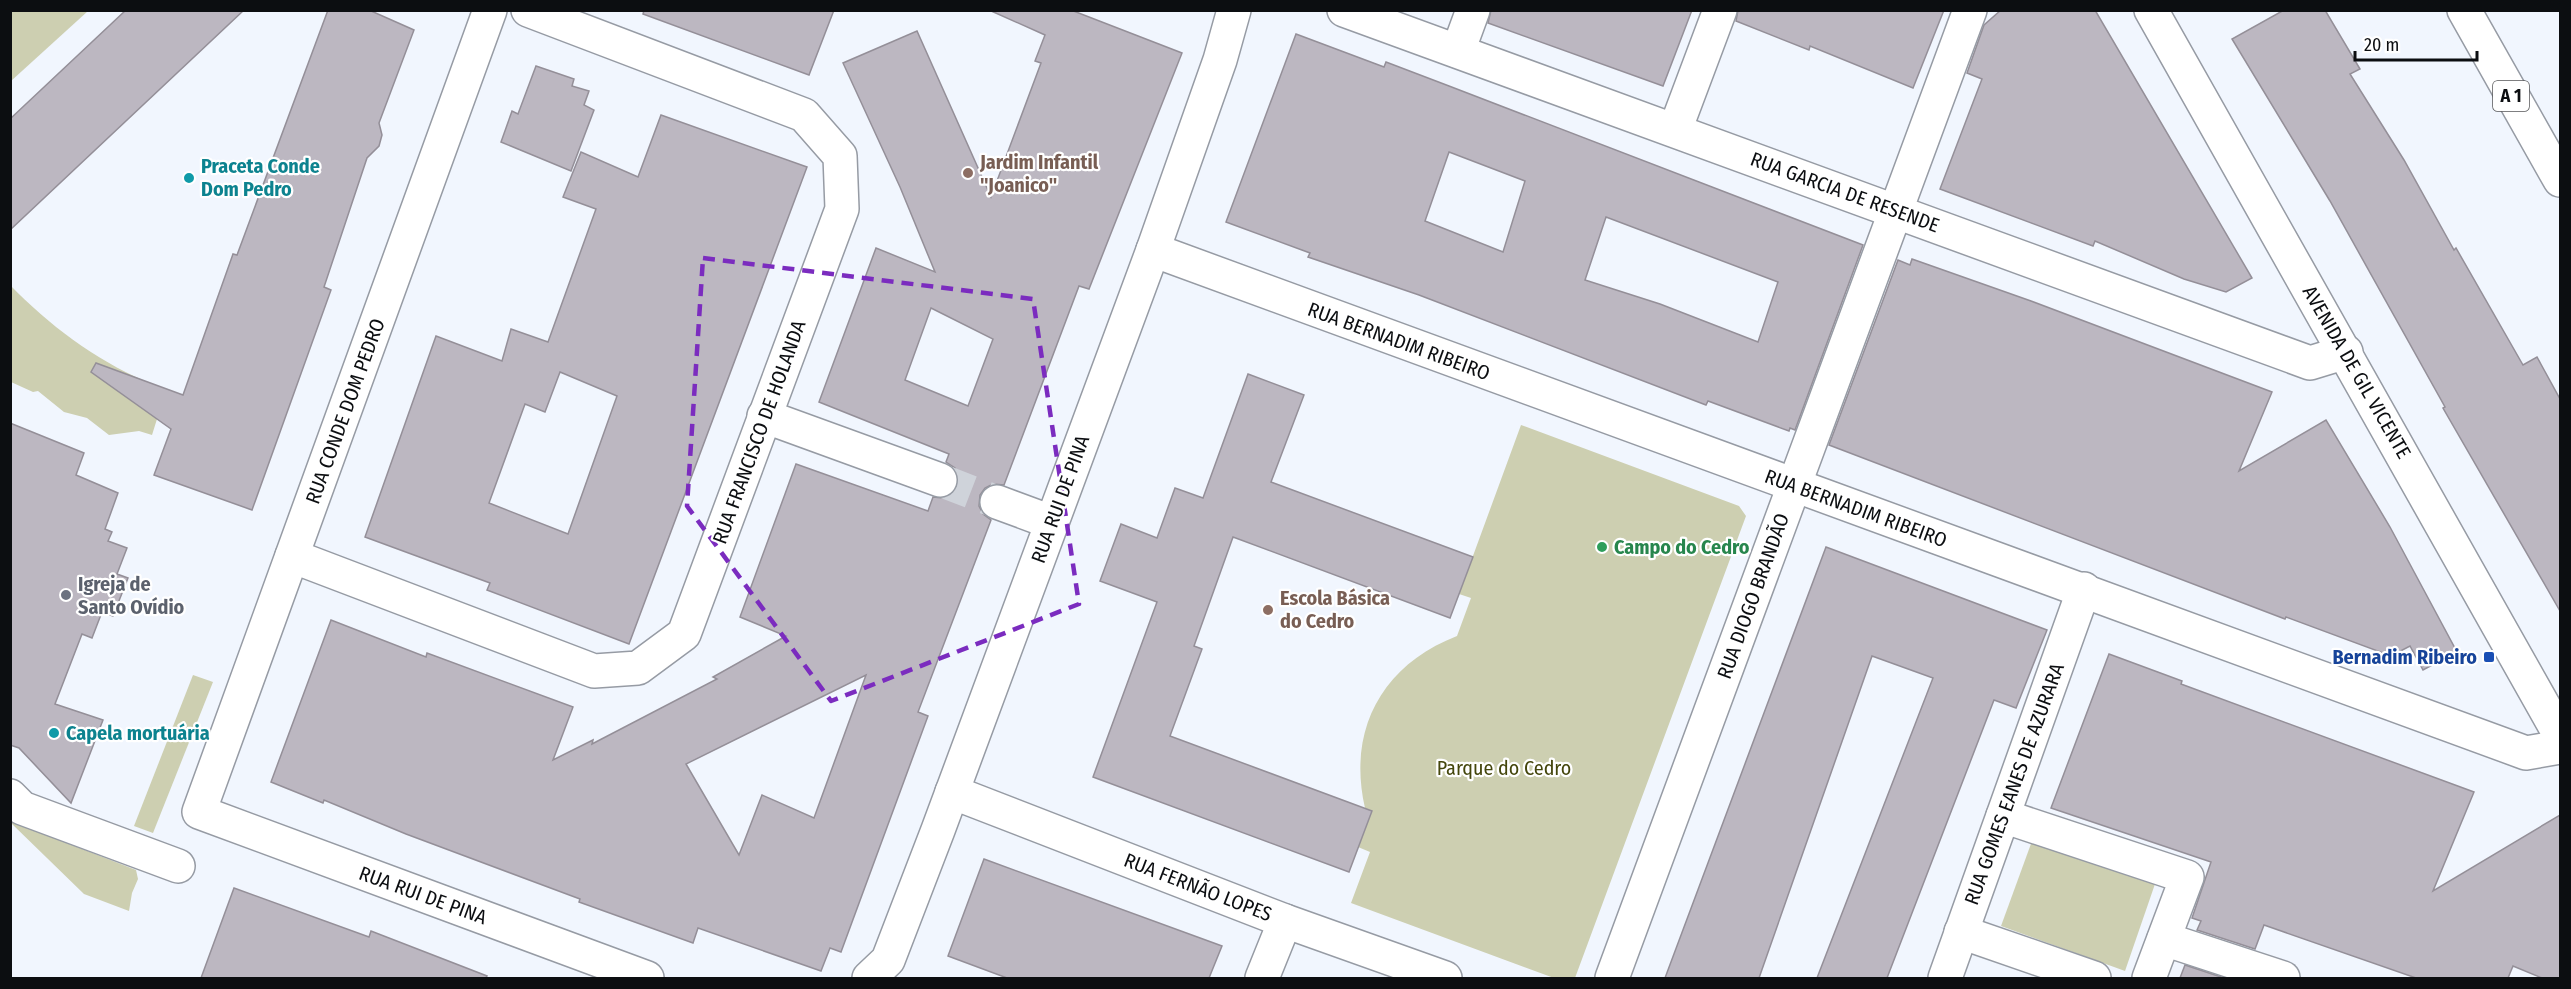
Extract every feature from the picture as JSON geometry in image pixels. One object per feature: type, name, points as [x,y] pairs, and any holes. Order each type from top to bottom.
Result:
[{"type":"main road","name":"RUA CONDE DOM PEDRO","points":[[199,812],[490,10]]},
{"type":"main road","name":"RUA FRANCISCO DE HOLANDA","points":[[292,556],[594,671],[638,668],[684,634],[842,209],[840,156],[804,115],[528,10]]},
{"type":"main road","name":"RUA RUI DE PINA","points":[[869,978],[888,960],[952,792],[1153,250],[1220,60],[1234,10]]},
{"type":"main road","name":"RUA GARCIA DE RESENDE","points":[[1344,10],[2310,363],[2346,351]]},
{"type":"main road","points":[[1458,51],[1473,10]]},
{"type":"main road","points":[[1675,130],[1720,10]]},
{"type":"main road","name":"RUA DIOGO BRANDÃO","points":[[1612,978],[1970,10]]},
{"type":"main road","name":"AVENIDA DE GIL VICENTE","points":[[2151,10],[2346,351],[2560,735]]},
{"type":"main road","name":"A 1","points":[[2464,10],[2560,180]]},
{"type":"main road","name":"RUA BERNADIM RIBEIRO","points":[[1153,250],[2084,589],[2526,753],[2560,747]]},
{"type":"main road","points":[[764,416],[940,480]]},
{"type":"main road","points":[[998,502],[1051,522]]},
{"type":"main road","name":"RUA GOMES EANES DE AZURARA","points":[[1944,978],[2084,589]]},
{"type":"main road","name":"RUA FERNÃO LOPES","points":[[952,792],[1285,921],[1445,978]]},
{"type":"main road","points":[[10,796],[22,808],[178,866]]},
{"type":"main road","name":"RUA RUI DE PINA","points":[[199,812],[646,978]]},
{"type":"main road","points":[[2003,816],[2187,877],[2149,978]]},
{"type":"main road","points":[[1262,978],[1285,921]]},
{"type":"main road","points":[[1961,932],[2094,978]]},
{"type":"main road","points":[[2164,939],[2283,978]]},
{"type":"highlighted area","points":[[703,258],[1033,299],[1079,604],[831,701],[687,506]]},
{"type":"green space","points":[[11,10],[88,10],[88,11],[11,81]]},
{"type":"green space","points":[[10,285],[40,314],[73,340],[90,352],[145,381],[135,403],[157,419],[152,435],[139,431],[109,435],[87,418],[64,412],[38,391],[33,392],[11,382]]},
{"type":"green space","name":"Parque do Cedro","points":[[1521,425],[1739,506],[1746,516],[1575,978],[1554,978],[1351,903],[1370,852],[1358,847],[1372,811],[1365,808],[1361,779],[1361,752],[1366,727],[1376,704],[1390,683],[1408,664],[1457,636],[1471,598],[1459,594]]},
{"type":"green space","points":[[193,675],[213,682],[153,833],[134,826]]},
{"type":"green space","points":[[10,815],[26,827],[136,870],[138,879],[132,893],[129,911],[84,894],[11,823]]},
{"type":"green space","points":[[2032,841],[2155,884],[2125,971],[2001,926]]},
{"type":"building","points":[[126,10],[244,10],[10,230],[10,119]]},
{"type":"building","points":[[328,10],[369,10],[414,30],[379,123],[382,135],[379,146],[367,158],[324,287],[331,290],[252,510],[154,475],[171,429],[91,372],[96,363],[183,395],[233,254],[237,255]]},
{"type":"building","points":[[644,10],[834,10],[809,75],[643,14]]},
{"type":"building","points":[[989,10],[1071,10],[1182,53],[1089,289],[1079,286],[1004,485],[993,484],[985,488],[980,495],[979,506],[983,514],[991,520],[918,712],[928,716],[841,952],[830,948],[821,971],[698,928],[693,943],[579,902],[580,899],[406,834],[324,800],[323,803],[271,782],[331,620],[426,657],[427,653],[573,707],[553,760],[593,740],[592,744],[717,679],[713,677],[786,636],[740,617],[796,464],[928,511],[933,497],[943,498],[952,494],[958,486],[958,477],[955,468],[946,462],[949,454],[819,402],[876,248],[935,272],[900,187],[843,63],[917,31],[991,197],[1041,63],[1035,61],[1045,35]],"holes":[[[931,308],[993,339],[968,406],[905,380]],[[866,675],[814,818],[762,795],[739,855],[686,764]]]},
{"type":"building","points":[[1491,10],[1692,10],[1663,86],[1488,23]]},
{"type":"building","points":[[1738,10],[1944,10],[1913,88],[1810,46],[1809,50],[1736,21]]},
{"type":"building","points":[[2001,10],[2095,10],[2252,278],[2226,292],[2184,279],[2095,241],[2093,246],[1940,189],[1982,79],[1967,73],[1984,25]]},
{"type":"building","points":[[2284,10],[2325,10],[2360,69],[2350,74],[2404,160],[2454,250],[2456,248],[2523,365],[2537,357],[2560,399],[2560,611],[2443,408],[2445,407],[2330,201],[2232,39]]},
{"type":"building","points":[[1296,34],[1384,67],[1386,62],[1863,245],[1795,430],[1790,428],[1789,431],[1708,401],[1706,405],[1419,295],[1308,257],[1310,253],[1226,222]],"holes":[[[1449,152],[1525,181],[1503,252],[1425,221]],[[1606,217],[1778,282],[1758,342],[1660,304],[1585,280]]]},
{"type":"building","points":[[536,66],[574,79],[572,86],[589,91],[584,105],[594,110],[571,171],[501,142],[512,111],[518,114]]},
{"type":"building","points":[[661,115],[807,167],[629,644],[487,590],[490,583],[365,537],[436,336],[502,361],[511,329],[548,342],[596,209],[563,197],[581,152],[638,177]],"holes":[[[560,372],[617,396],[568,534],[489,503],[525,404],[545,412]]]},
{"type":"building","points":[[1912,259],[2031,301],[2272,392],[2239,471],[2326,420],[2390,527],[2457,652],[2423,670],[2410,646],[2391,656],[2286,617],[2285,619],[1829,445],[1898,260],[1910,265]]},
{"type":"building","points":[[1248,374],[1304,395],[1271,482],[1473,557],[1450,618],[1233,537],[1194,646],[1202,649],[1170,736],[1372,811],[1349,872],[1093,777],[1157,602],[1100,581],[1121,524],[1157,538],[1175,488],[1203,498]]},
{"type":"building","points":[[10,423],[84,453],[76,475],[118,493],[105,529],[112,532],[108,541],[127,548],[117,574],[128,578],[113,616],[102,612],[92,638],[82,634],[55,704],[103,720],[71,803],[19,748],[10,745]]},
{"type":"building","points":[[1826,547],[2047,630],[2016,708],[1994,700],[1887,978],[1817,978],[1933,678],[1872,656],[1759,978],[1665,978]]},
{"type":"building","points":[[2109,654],[2182,681],[2181,684],[2474,792],[2433,891],[2560,815],[2560,978],[2542,978],[2513,966],[2508,978],[2416,978],[2264,925],[2255,949],[2197,930],[2201,921],[2192,918],[2211,862],[2051,808]]},
{"type":"building","points":[[984,859],[1222,946],[1209,978],[1007,978],[948,956]]},
{"type":"building","points":[[234,888],[369,937],[371,931],[487,976],[486,978],[201,978]]},
{"type":"building","points":[[2185,965],[2224,978],[2180,978]]},
{"type":"tunnel","points":[[940,480],[997,502]]},
{"type":"place","name":"Jardim Infantil \"Joanico\"","points":[[968,173]]},
{"type":"place","name":"Praceta Conde Dom Pedro","points":[[189,178]]},
{"type":"place","name":"Campo do Cedro","points":[[1602,547]]},
{"type":"place","name":"Igreja de Santo Ovídio","points":[[66,595]]},
{"type":"place","name":"Escola Básica do Cedro","points":[[1268,610]]},
{"type":"place","name":"Bernadim Ribeiro","points":[[2489,657]]},
{"type":"place","name":"Capela mortuária","points":[[54,733]]}]
